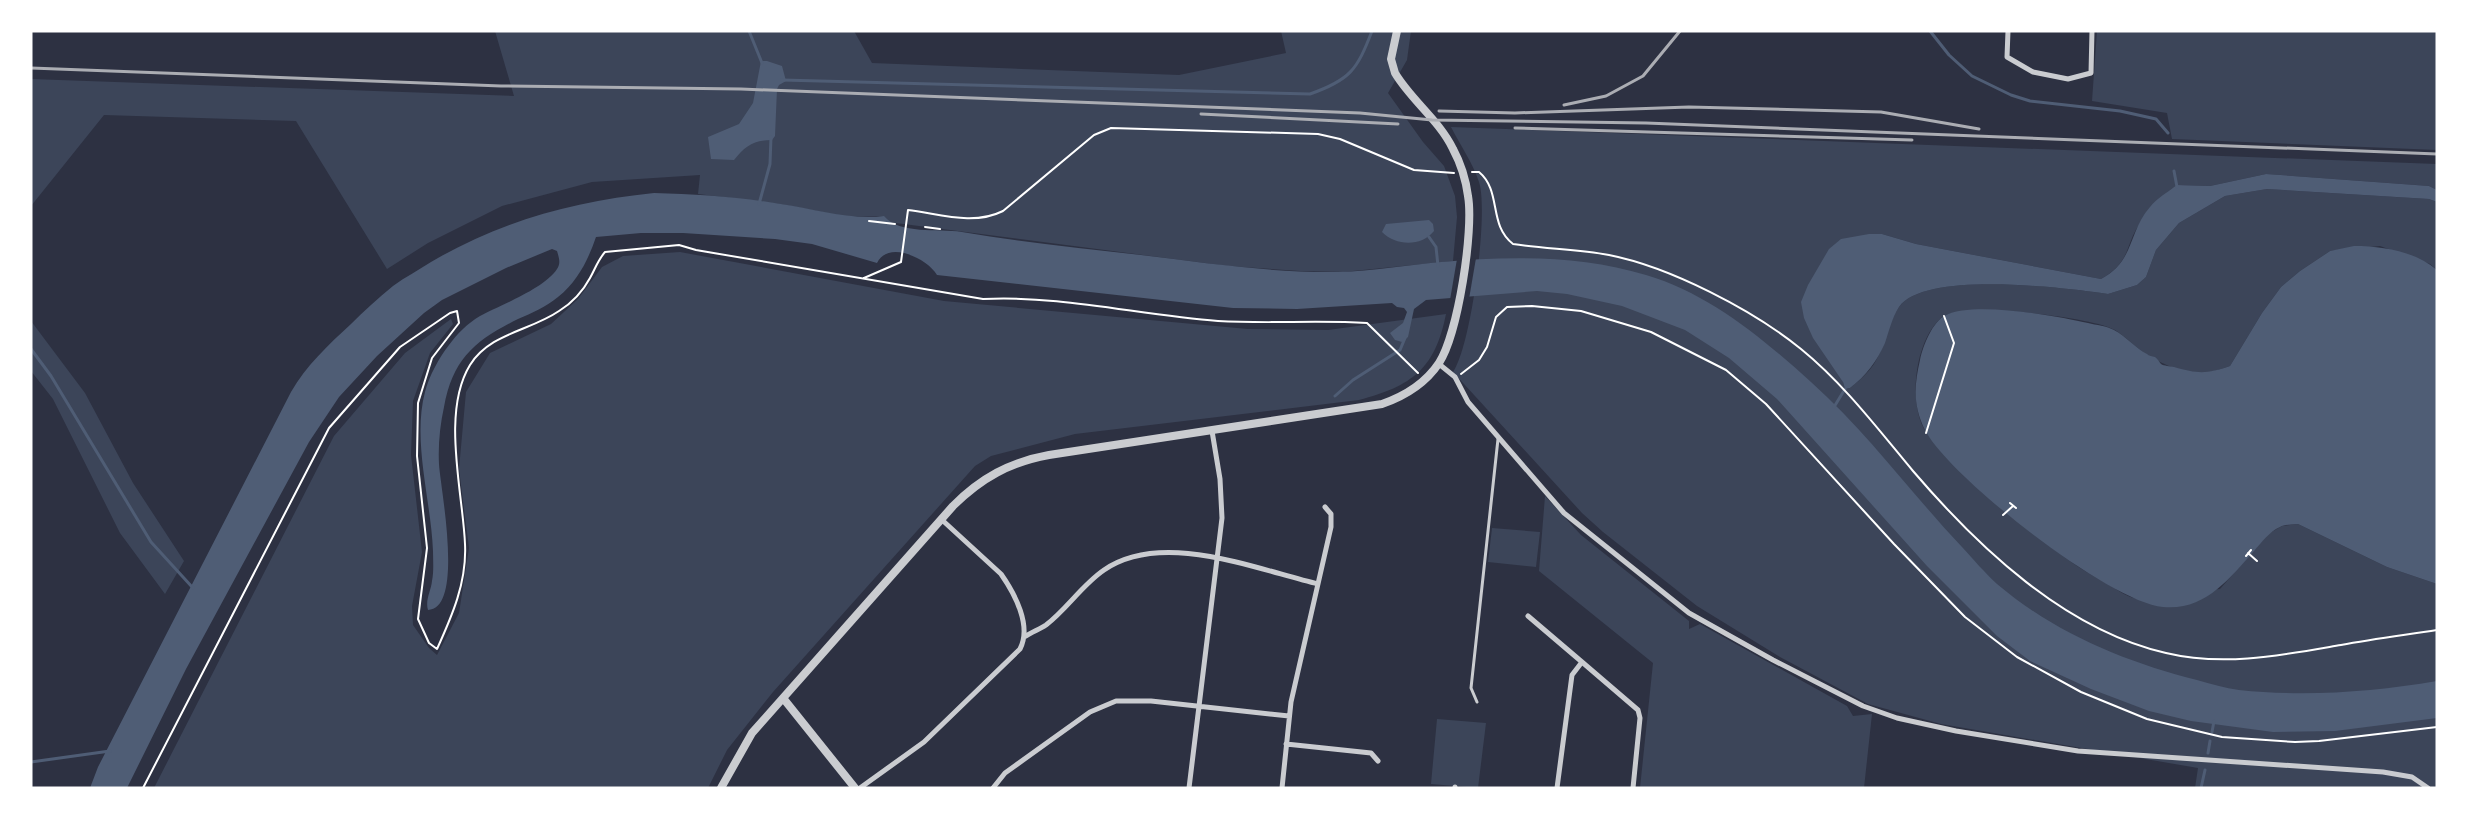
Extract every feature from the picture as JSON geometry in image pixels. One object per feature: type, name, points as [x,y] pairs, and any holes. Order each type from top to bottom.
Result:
[{"type":"street","points":[[721,788],[746,740],[941,520],[974,486],[998,471],[1022,461],[1049,455],[1382,404],[1398,399],[1424,381],[1438,364],[1447,348],[1456,314],[1467,246],[1468,196],[1454,149],[1446,136],[1395,73],[1391,59],[1397,31]]},
{"type":"street","points":[[2008,31],[2007,57],[2033,72],[2068,79],[2091,72],[2092,31]]},
{"type":"street","points":[[1438,364],[1455,377],[1468,402],[1564,514],[1689,613],[1773,660],[1881,713],[1956,731],[2069,749],[2383,772],[2412,777],[2428,788]]},
{"type":"street","points":[[1189,788],[1218,559],[1222,499],[1212,430]]},
{"type":"street","points":[[1282,788],[1289,716],[1331,527],[1331,514],[1325,507]]},
{"type":"street","points":[[860,788],[924,742],[1020,649],[1026,636],[1024,624],[1008,584],[1001,574],[941,520]]},
{"type":"street","points":[[1026,636],[1046,624],[1097,575],[1120,561],[1142,554],[1164,551],[1218,559],[1318,584]]},
{"type":"street","points":[[1528,616],[1638,710],[1640,718],[1633,788]]},
{"type":"street","points":[[1557,788],[1572,675],[1582,662]]},
{"type":"street","points":[[783,698],[855,788]]},
{"type":"street","points":[[994,788],[1004,773],[1090,712],[1106,703],[1136,700],[1289,716]]},
{"type":"street","points":[[1286,744],[1371,753],[1378,761]]},
{"type":"lane","points":[[1477,702],[1471,688],[1498,439]]},
{"type":"path","points":[[864,278],[901,262],[908,210],[969,219],[993,216],[1003,211],[1094,135],[1111,128],[1318,134],[1340,139],[1414,170],[1434,173],[1479,172],[1486,178],[1490,186],[1499,226],[1504,237],[1513,244],[1611,256],[1693,284],[1735,306],[1800,349],[1841,386],[1955,518],[2009,570],[2082,618],[2125,640],[2166,653],[2207,659],[2231,660],[2282,655],[2437,630]]},
{"type":"path","points":[[869,222],[894,224]]},
{"type":"path","points":[[925,227],[940,230]]},
{"type":"path","points":[[143,788],[329,428],[400,348],[450,313],[457,311],[459,323],[432,358],[418,403],[417,456],[427,548],[418,619],[429,643],[437,649],[456,606],[463,574],[466,545],[456,468],[456,422],[460,387],[470,365],[485,346],[560,311],[576,298],[605,252],[680,245],[696,250],[983,299],[1018,297],[1138,313],[1219,321],[1367,323],[1403,357],[1424,381]]},
{"type":"path","points":[[1455,377],[1469,369],[1478,360],[1487,347],[1496,317],[1507,307],[1532,306],[1581,311],[1651,332],[1726,370],[1736,378],[1787,426],[1894,544],[1965,617],[2017,656],[2081,692],[2147,719],[2222,737],[2311,741],[2437,727]]},
{"type":"path","points":[[1926,433],[1954,343],[1944,316]]},
{"type":"path","points":[[2010,502],[2016,508]]},
{"type":"path","points":[[2003,515],[2013,506]]},
{"type":"path","points":[[2246,556],[2251,550]]},
{"type":"path","points":[[2248,554],[2257,561]]},
{"type":"shaded area","points":[[495,31],[854,31],[872,63],[1179,75],[1286,53],[1281,31],[1411,31],[1407,60],[1388,93],[1423,142],[1444,166],[1455,196],[1457,217],[1453,261],[1343,272],[1228,266],[888,222],[883,216],[843,216],[780,204],[698,194],[700,175],[592,182],[502,206],[428,243],[387,269],[296,121],[104,115],[31,206],[31,79],[514,96]]},
{"type":"shaded area","points":[[2097,31],[2437,31],[2437,150],[2172,139],[2167,113],[2092,101]]},
{"type":"shaded area","points":[[761,61],[782,66],[786,81],[779,85],[777,89],[775,136],[772,140],[760,141],[750,145],[734,160],[711,159],[708,137],[739,124],[753,103]]},
{"type":"shaded area","points":[[1451,127],[2437,164],[2437,190],[2429,186],[2266,174],[2210,186],[2177,185],[2142,221],[2136,229],[2123,259],[2111,272],[2101,279],[1916,244],[1882,234],[1843,382],[1845,389],[1850,388],[1869,371],[1878,357],[1899,307],[1914,296],[1937,289],[1965,285],[2030,286],[2108,294],[2137,285],[2146,277],[2156,250],[2179,223],[2225,196],[2267,189],[2429,199],[2437,202],[2437,270],[2430,264],[2380,246],[2330,251],[2300,271],[2281,287],[2262,313],[2230,366],[2200,374],[2186,372],[2151,357],[2115,330],[2102,325],[2057,316],[1976,310],[1956,312],[1944,316],[1934,326],[1926,339],[1921,354],[1916,388],[1920,420],[1926,432],[1935,442],[2032,532],[2086,572],[2131,597],[2140,599],[2220,589],[2268,534],[2282,526],[2298,524],[2387,567],[2437,584],[2437,788],[2195,788],[2198,768],[1941,724],[1868,704],[1780,657],[1697,606],[1603,532],[1582,513],[1453,372],[1460,358],[1472,309],[1482,221],[1479,182],[1470,161]]},
{"type":"shaded area","points":[[2266,174],[2429,186],[2437,190],[2437,202],[2429,199],[2267,189],[2225,196],[2179,223],[2156,250],[2146,277],[2137,285],[2108,294],[2031,286],[1966,285],[1937,289],[1914,296],[1899,307],[1885,343],[1870,368],[1856,383],[1850,388],[1845,389],[1843,382],[1813,338],[1804,318],[1801,302],[1808,285],[1829,249],[1841,239],[1869,234],[1882,234],[1916,244],[2101,279],[2120,264],[2126,255],[2138,226],[2150,207],[2177,185],[2210,186]]},
{"type":"shaded area","points":[[654,193],[734,198],[858,217],[884,216],[899,226],[920,230],[962,232],[1051,245],[1264,269],[1338,272],[1428,263],[1519,258],[1596,264],[1646,275],[1669,283],[1713,306],[1774,349],[1851,421],[1943,526],[1997,584],[2019,601],[2067,631],[2117,655],[2170,673],[2239,690],[2288,693],[2363,691],[2437,681],[2437,718],[2335,731],[2273,732],[2191,721],[2149,711],[2091,689],[2030,661],[1997,636],[1927,566],[1777,399],[1729,358],[1685,330],[1622,306],[1567,294],[1537,291],[1426,300],[1414,309],[1408,337],[1402,342],[1395,340],[1390,333],[1403,323],[1407,312],[1404,308],[1397,307],[1392,303],[1297,309],[1233,308],[937,275],[917,258],[898,252],[882,256],[877,263],[812,244],[775,239],[683,233],[641,233],[596,237],[582,270],[565,291],[539,310],[518,319],[490,335],[469,352],[460,363],[448,390],[440,428],[439,464],[446,520],[448,569],[445,590],[439,604],[428,610],[427,606],[433,573],[433,551],[421,450],[420,430],[425,392],[442,356],[467,325],[480,316],[532,290],[551,276],[559,263],[557,251],[552,249],[506,268],[442,300],[424,313],[377,356],[339,397],[309,442],[186,669],[127,788],[90,788],[98,767],[291,392],[303,373],[318,356],[366,309],[393,286],[457,248],[511,224],[539,215],[596,201]]},
{"type":"shaded area","points":[[1429,220],[1433,224],[1434,231],[1429,236],[1416,242],[1408,243],[1394,240],[1382,232],[1386,224]]},
{"type":"shaded area","points":[[2354,246],[2398,251],[2419,258],[2437,270],[2437,584],[2387,567],[2298,524],[2284,525],[2272,532],[2225,582],[2204,598],[2178,607],[2163,607],[2138,600],[2106,584],[2070,561],[1997,505],[1965,477],[1940,451],[1921,421],[1916,396],[1920,360],[1923,348],[1932,329],[1946,315],[1976,309],[2016,311],[2074,320],[2111,329],[2149,355],[2155,357],[2162,365],[2190,371],[2215,371],[2230,366],[2262,313],[2281,287],[2300,271],[2330,251]]},
{"type":"shaded area","points":[[680,252],[944,301],[1248,329],[1328,330],[1446,314],[1435,349],[1428,362],[1407,381],[1378,395],[1359,400],[1075,434],[991,456],[975,466],[773,692],[727,750],[708,788],[154,788],[334,436],[405,353],[451,319],[453,324],[430,353],[413,401],[411,455],[422,552],[412,606],[413,625],[429,648],[437,655],[459,613],[469,548],[459,469],[466,392],[490,353],[551,324],[578,299],[602,267],[623,256]]},
{"type":"shaded area","points":[[31,321],[85,393],[133,483],[184,561],[165,594],[120,533],[53,399],[31,371]]},
{"type":"shaded area","points":[[1545,496],[1581,535],[1689,621],[1689,629],[1700,624],[1847,706],[1853,716],[1872,714],[1864,788],[1640,788],[1653,663],[1539,571]]},
{"type":"shaded area","points":[[1492,528],[1540,532],[1536,567],[1488,562]]},
{"type":"shaded area","points":[[1437,719],[1486,723],[1478,788],[1431,784]]},
{"type":"pier","points":[[1476,258],[1469,299],[1450,300],[1457,259]]},
{"type":"waterway","points":[[749,31],[762,63]]},
{"type":"waterway","points":[[782,80],[1310,94],[1334,84],[1350,72],[1362,55],[1372,31]]},
{"type":"waterway","points":[[1930,31],[1949,55],[1972,76],[2011,95],[2030,101],[2120,111],[2156,119],[2168,133]]},
{"type":"waterway","points":[[759,204],[770,164],[771,137]]},
{"type":"waterway","points":[[2174,171],[2177,187]]},
{"type":"waterway","points":[[1429,237],[1436,247],[1438,266]]},
{"type":"waterway","points":[[1335,396],[1353,380],[1400,350],[1405,338]]},
{"type":"waterway","points":[[31,349],[51,376],[151,542],[193,588]]},
{"type":"waterway","points":[[1834,407],[1845,389]]},
{"type":"waterway","points":[[2212,732],[2214,721]]},
{"type":"waterway","points":[[2208,753],[2210,741]]},
{"type":"waterway","points":[[31,762],[110,751]]},
{"type":"waterway","points":[[2201,788],[2205,770]]},
{"type":"railway","points":[[1564,105],[1606,96],[1643,76],[1680,31]]},
{"type":"railway","points":[[31,68],[501,86],[741,89],[1360,113],[1432,120],[1646,123],[2437,154]]},
{"type":"railway","points":[[1439,111],[1515,113],[1689,107],[1881,112],[1979,129]]},
{"type":"railway","points":[[1201,114],[1398,124]]},
{"type":"railway","points":[[1515,128],[1912,140]]}]
